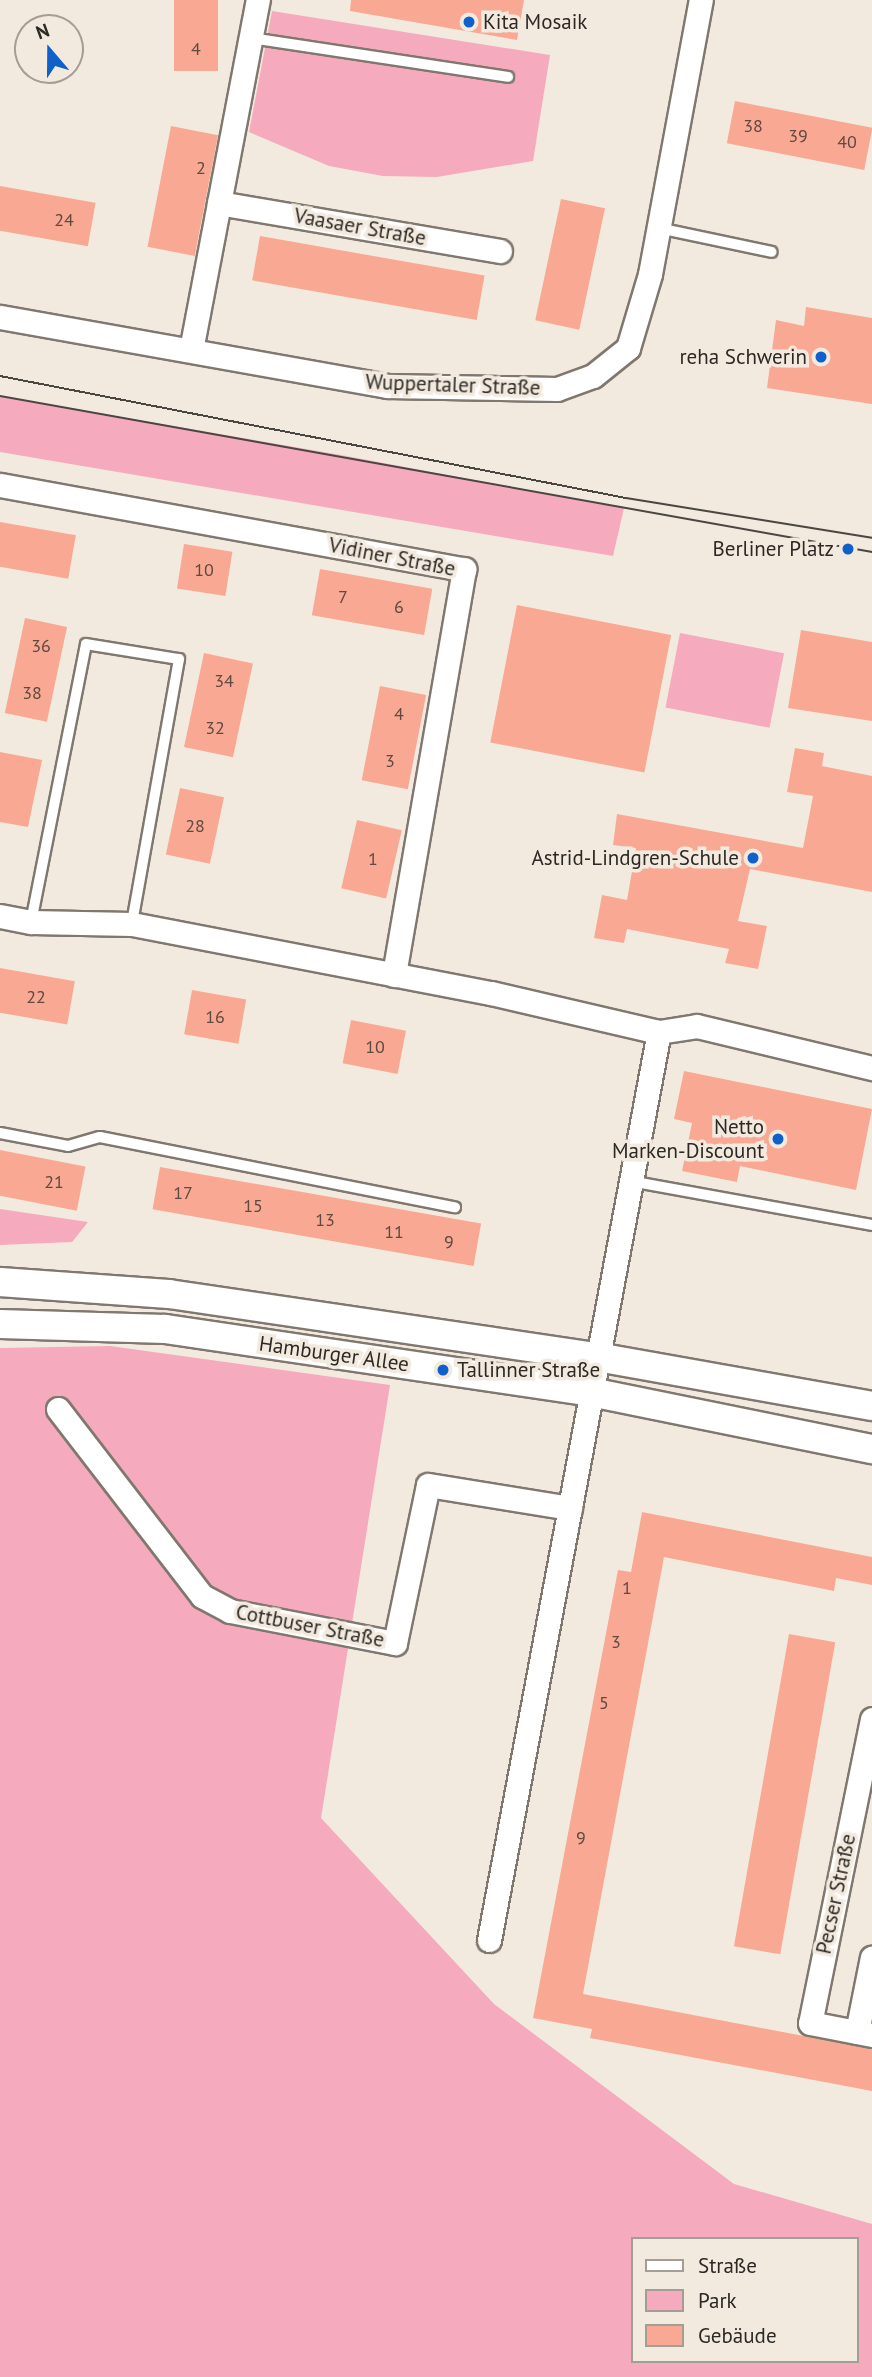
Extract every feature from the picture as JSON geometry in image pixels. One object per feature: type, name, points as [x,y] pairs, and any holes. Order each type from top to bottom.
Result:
[{"type":"street","points":[[191,350],[258,0]]},
{"type":"street","name":"Wuppertaler Straße","points":[[0,317],[387,386],[556,389],[593,376],[628,348],[659,228],[701,0]]},
{"type":"street","name":"Vaasaer Straße","points":[[219,203],[500,251]]},
{"type":"street","name":"Vidiner Straße","points":[[0,485],[464,569],[394,975]]},
{"type":"street","points":[[0,916],[32,922],[132,924],[394,975],[659,1032],[697,1026],[872,1068]]},
{"type":"street","points":[[489,1940],[659,1032]]},
{"type":"street","name":"Hamburger Allee","points":[[0,1282],[169,1294],[597,1357],[872,1406]]},
{"type":"street","name":"Hamburger Allee","points":[[0,1324],[164,1329],[591,1392],[872,1449]]},
{"type":"street","name":"Cottbuser Straße","points":[[58,1409],[202,1596],[230,1612],[395,1643],[428,1485],[570,1508]]},
{"type":"street","name":"Pecser Straße","points":[[872,1719],[810,2023],[864,2034],[872,1957]]},
{"type":"lane","points":[[251,38],[508,77]]},
{"type":"lane","points":[[659,228],[772,252]]},
{"type":"lane","points":[[32,922],[86,643],[179,659],[132,924]]},
{"type":"lane","points":[[0,1133],[68,1146],[100,1138],[455,1207]]},
{"type":"lane","points":[[629,1181],[872,1225]]},
{"type":"green space","points":[[272,11],[550,55],[533,161],[437,177],[383,176],[329,166],[249,132]]},
{"type":"green space","points":[[0,396],[341,455],[624,508],[613,556],[0,452]]},
{"type":"green space","points":[[680,633],[784,653],[770,728],[665,708]]},
{"type":"green space","points":[[0,1209],[88,1222],[72,1242],[0,1245]]},
{"type":"green space","points":[[110,1346],[390,1385],[321,1818],[494,2004],[734,2184],[872,2224],[872,2377],[0,2377],[0,1348]]},
{"type":"building","points":[[174,0],[218,0],[218,71],[174,71]]},
{"type":"building","name":"Kita Mosaik","points":[[351,0],[524,0],[517,40],[350,11]]},
{"type":"building","points":[[735,101],[872,128],[864,170],[727,143]]},
{"type":"building","points":[[171,126],[218,135],[195,256],[148,247]]},
{"type":"building","points":[[0,186],[96,203],[88,246],[0,231]]},
{"type":"building","points":[[561,199],[605,208],[579,330],[535,320]]},
{"type":"building","points":[[260,236],[485,276],[477,320],[252,280]]},
{"type":"building","name":"reha Schwerin","points":[[806,307],[872,318],[872,404],[767,388],[776,320],[804,326]]},
{"type":"building","points":[[0,522],[76,535],[68,579],[0,567]]},
{"type":"building","points":[[184,544],[232,552],[225,596],[177,588]]},
{"type":"building","points":[[320,569],[432,589],[424,635],[312,615]]},
{"type":"building","points":[[517,605],[671,635],[644,772],[490,742]]},
{"type":"building","points":[[25,618],[67,627],[47,722],[5,713]]},
{"type":"building","points":[[801,630],[872,642],[872,721],[788,708]]},
{"type":"building","points":[[204,653],[253,663],[233,757],[184,747]]},
{"type":"building","points":[[380,686],[426,695],[408,789],[362,780]]},
{"type":"building","name":"Astrid-Lindgren-Schule","points":[[795,748],[824,753],[822,766],[872,776],[872,892],[750,869],[738,921],[767,926],[758,969],[725,963],[729,949],[627,929],[624,943],[594,938],[602,895],[627,900],[636,848],[613,845],[617,814],[803,848],[813,796],[787,792]]},
{"type":"building","points":[[0,752],[42,760],[28,827],[0,822]]},
{"type":"building","points":[[180,788],[224,797],[210,864],[166,855]]},
{"type":"building","points":[[357,820],[402,830],[386,899],[341,888]]},
{"type":"building","points":[[0,968],[75,981],[67,1025],[0,1013]]},
{"type":"building","points":[[192,990],[246,1000],[238,1044],[184,1034]]},
{"type":"building","points":[[351,1020],[406,1031],[398,1074],[343,1063]]},
{"type":"building","name":"Netto Marken-Discount","points":[[684,1071],[872,1109],[856,1190],[740,1166],[737,1182],[682,1171],[692,1123],[674,1119]]},
{"type":"building","points":[[0,1150],[85,1167],[77,1211],[0,1196]]},
{"type":"building","points":[[160,1167],[481,1224],[474,1266],[153,1209]]},
{"type":"building","points":[[642,1512],[872,1557],[872,1585],[836,1578],[834,1591],[664,1557],[583,1994],[872,2049],[872,2091],[590,2038],[592,2029],[533,2018],[618,1570],[631,1572]]},
{"type":"building","points":[[789,1634],[835,1642],[780,1954],[734,1946]]},
{"type":"tram line","points":[[0,376],[626,498],[872,538]]},
{"type":"tram line","points":[[0,396],[872,552]]},
{"type":"place","name":"Kita Mosaik","points":[[469,22]]},
{"type":"place","name":"reha Schwerin","points":[[821,357]]},
{"type":"place","name":"Berliner Platz","points":[[848,549]]},
{"type":"place","name":"Astrid-Lindgren-Schule","points":[[753,858]]},
{"type":"place","name":"Netto Marken-Discount","points":[[778,1139]]},
{"type":"place","name":"Tallinner Straße","points":[[443,1370]]}]
